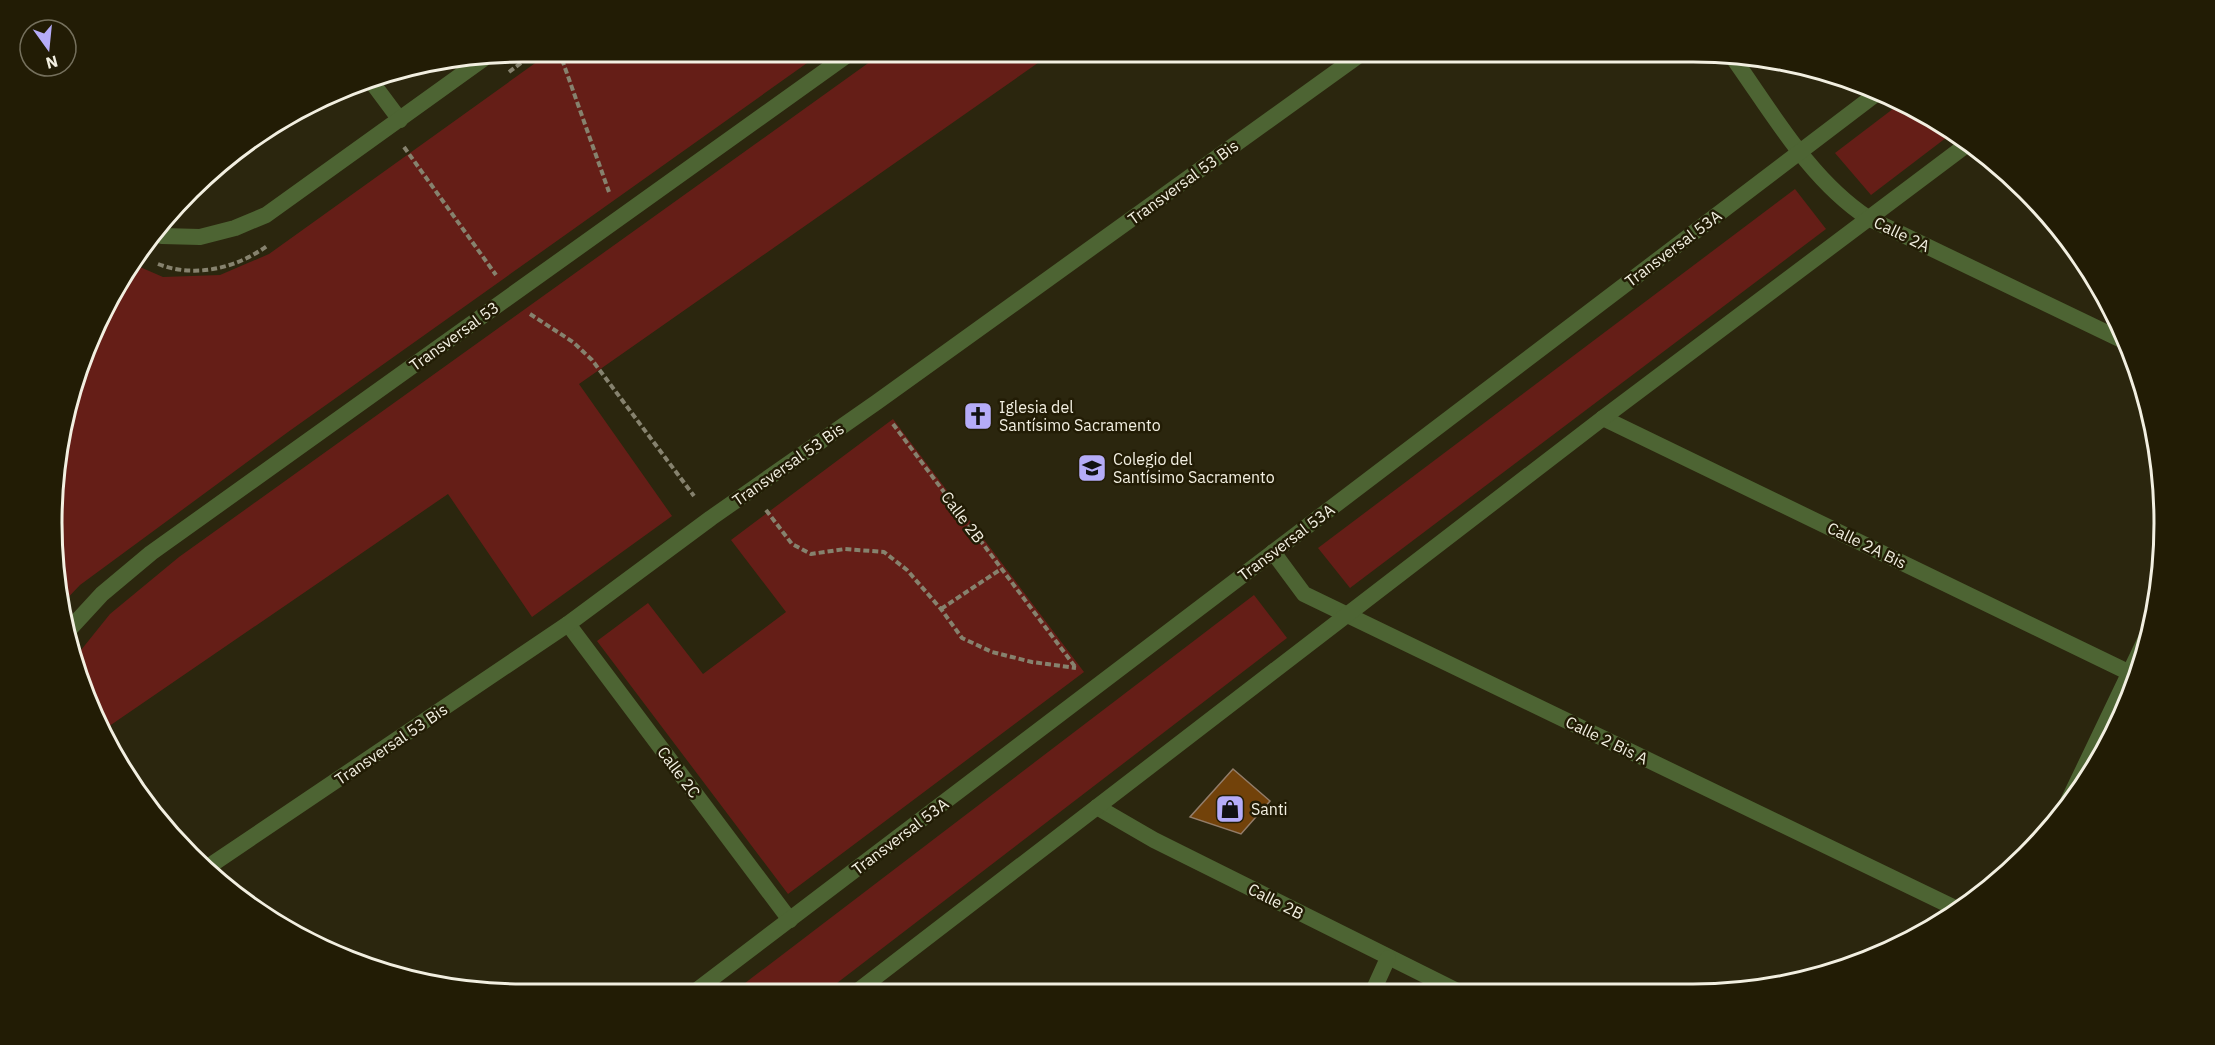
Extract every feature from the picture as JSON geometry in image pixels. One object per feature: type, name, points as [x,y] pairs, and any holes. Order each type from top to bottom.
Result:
[{"type":"street","name":"Transversal 53","points":[[73,625],[102,594],[151,553],[838,62]]},
{"type":"street","name":"Transversal 53 Bis","points":[[213,863],[568,624],[711,518],[877,402],[1350,62]]},
{"type":"street","points":[[163,235],[200,237],[235,228],[266,214],[477,63]]},
{"type":"street","name":"Calle 2A","points":[[1737,63],[1800,151],[1833,192],[1868,218],[2114,336]]},
{"type":"street","points":[[373,86],[394,124]]},
{"type":"street","name":"Transversal 53A","points":[[705,984],[1871,98]]},
{"type":"street","points":[[868,984],[1603,418],[1962,148]]},
{"type":"street","name":"Calle 2A Bis","points":[[1603,418],[2128,672]]},
{"type":"street","name":"Calle 2 Bis A","points":[[1273,552],[1304,594],[1950,905]]},
{"type":"street","name":"Calle 2C","points":[[568,624],[790,920]]},
{"type":"street","points":[[2089,757],[2120,693]]},
{"type":"street","name":"Calle 2B","points":[[1097,807],[1154,840],[1443,984]]},
{"type":"street","points":[[1376,984],[1389,958]]},
{"type":"path","points":[[563,62],[618,219]]},
{"type":"path","points":[[394,124],[511,296],[527,312],[573,342],[592,360],[711,518]]},
{"type":"path","name":"Calle 2B","points":[[877,402],[1093,689]]},
{"type":"path","points":[[751,490],[792,544],[811,554],[845,549],[884,552],[907,570],[941,609],[962,638],[992,652],[1032,662],[1076,668]]},
{"type":"path","points":[[941,609],[1001,569]]},
{"type":"shaded area","points":[[537,62],[809,62],[288,432],[80,585],[68,598],[62,553],[62,492],[70,433],[86,374],[123,292],[139,266],[163,277],[220,275],[269,254]]},
{"type":"shaded area","points":[[870,62],[1039,62],[579,384],[672,516],[532,617],[448,494],[109,726],[80,651],[110,614],[179,557]]},
{"type":"shaded area","points":[[1894,108],[1947,137],[1871,195],[1835,153]]},
{"type":"shaded area","points":[[1795,189],[1826,229],[1350,588],[1318,548]]},
{"type":"shaded area","points":[[893,419],[1084,672],[788,894],[597,641],[648,603],[703,674],[786,612],[731,540]]},
{"type":"shaded area","points":[[1254,595],[1287,638],[836,984],[744,984]]},
{"type":"building","name":"Santi","points":[[1233,769],[1270,801],[1241,834],[1190,817]]},
{"type":"place","name":"Iglesia del Santísimo Sacramento","points":[[978,416]]},
{"type":"place","name":"Colegio del Santísimo Sacramento","points":[[1092,468]]},
{"type":"place","name":"Santi","points":[[1230,809]]}]
